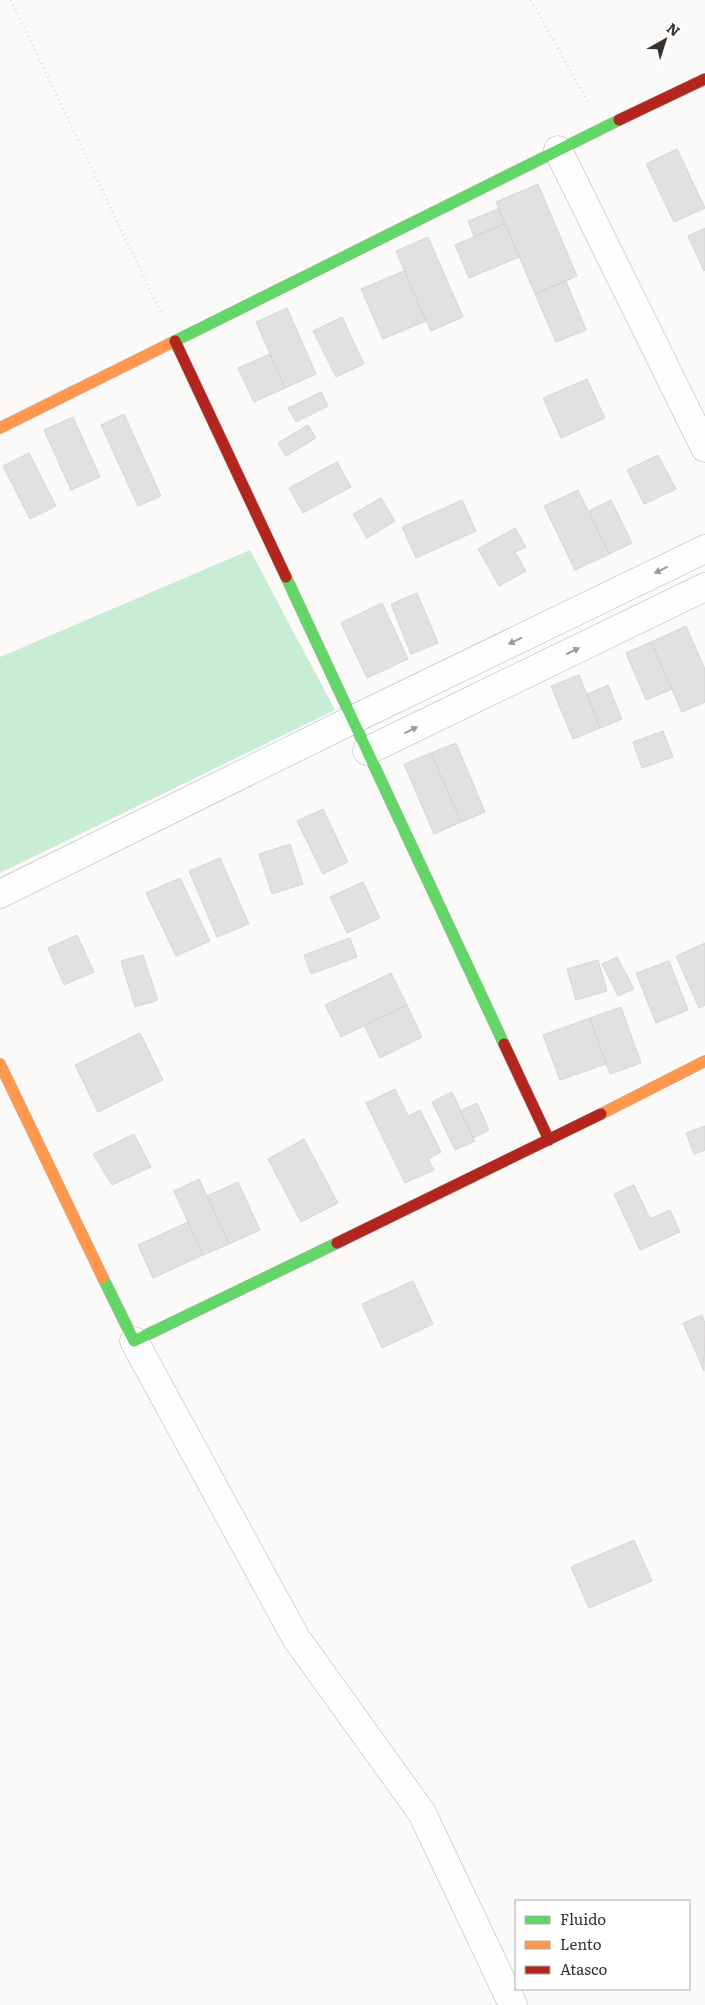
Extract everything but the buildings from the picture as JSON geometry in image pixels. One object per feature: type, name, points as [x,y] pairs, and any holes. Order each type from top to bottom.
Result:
[{"type":"street","points":[[0,428],[558,150],[705,79]]},
{"type":"street","points":[[558,150],[705,448]]},
{"type":"street","points":[[175,341],[549,1140]]},
{"type":"street","points":[[0,894],[352,720],[705,549]]},
{"type":"street","points":[[367,751],[705,587]]},
{"type":"street","points":[[134,1342],[549,1140],[705,1061]]},
{"type":"street","points":[[0,1064],[134,1342],[296,1638],[422,1813],[513,2005]]},
{"type":"path","points":[[11,0],[175,341]]},
{"type":"path","points":[[531,0],[603,128]]},
{"type":"green space","points":[[250,550],[335,710],[0,873],[0,657]]},
{"type":"traffic: fast","points":[[169,344],[619,120]]},
{"type":"traffic: fast","points":[[286,577],[504,1044]]},
{"type":"traffic: fast","points":[[103,1278],[134,1341],[337,1243]]},
{"type":"traffic: slow","points":[[0,428],[169,344]]},
{"type":"traffic: slow","points":[[601,1114],[705,1061]]},
{"type":"traffic: slow","points":[[0,1064],[103,1278]]},
{"type":"traffic: jam","points":[[619,120],[705,79]]},
{"type":"traffic: jam","points":[[175,341],[286,577]]},
{"type":"traffic: jam","points":[[504,1044],[549,1140]]},
{"type":"traffic: jam","points":[[337,1243],[601,1114]]}]
